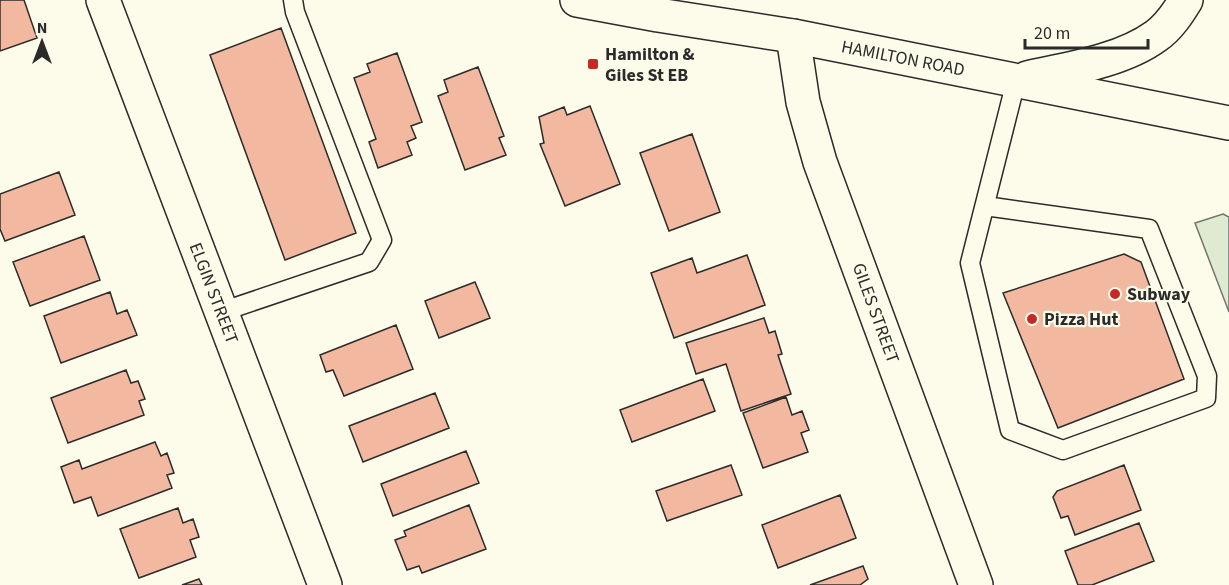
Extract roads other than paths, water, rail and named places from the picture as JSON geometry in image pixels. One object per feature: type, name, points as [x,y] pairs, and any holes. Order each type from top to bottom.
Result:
[{"type":"street","name":"ELGIN STREET","points":[[103,0],[325,585]]},
{"type":"street","name":"HAMILTON ROAD","points":[[577,0],[656,8],[1229,123]]},
{"type":"street","points":[[1016,81],[1086,65],[1140,46],[1158,35],[1186,0]]},
{"type":"street","name":"GILES STREET","points":[[793,36],[803,102],[820,162],[976,585]]},
{"type":"lane","points":[[221,312],[369,262],[382,240],[295,12],[293,0]]},
{"type":"lane","points":[[985,206],[1149,229],[1208,376],[1206,398],[1063,450],[1010,430],[970,263],[1016,81]]},
{"type":"place","name":"Hamilton & Giles St EB","points":[[593,64]]},
{"type":"place","name":"Subway","points":[[1115,294]]},
{"type":"place","name":"Pizza Hut","points":[[1032,319]]}]
